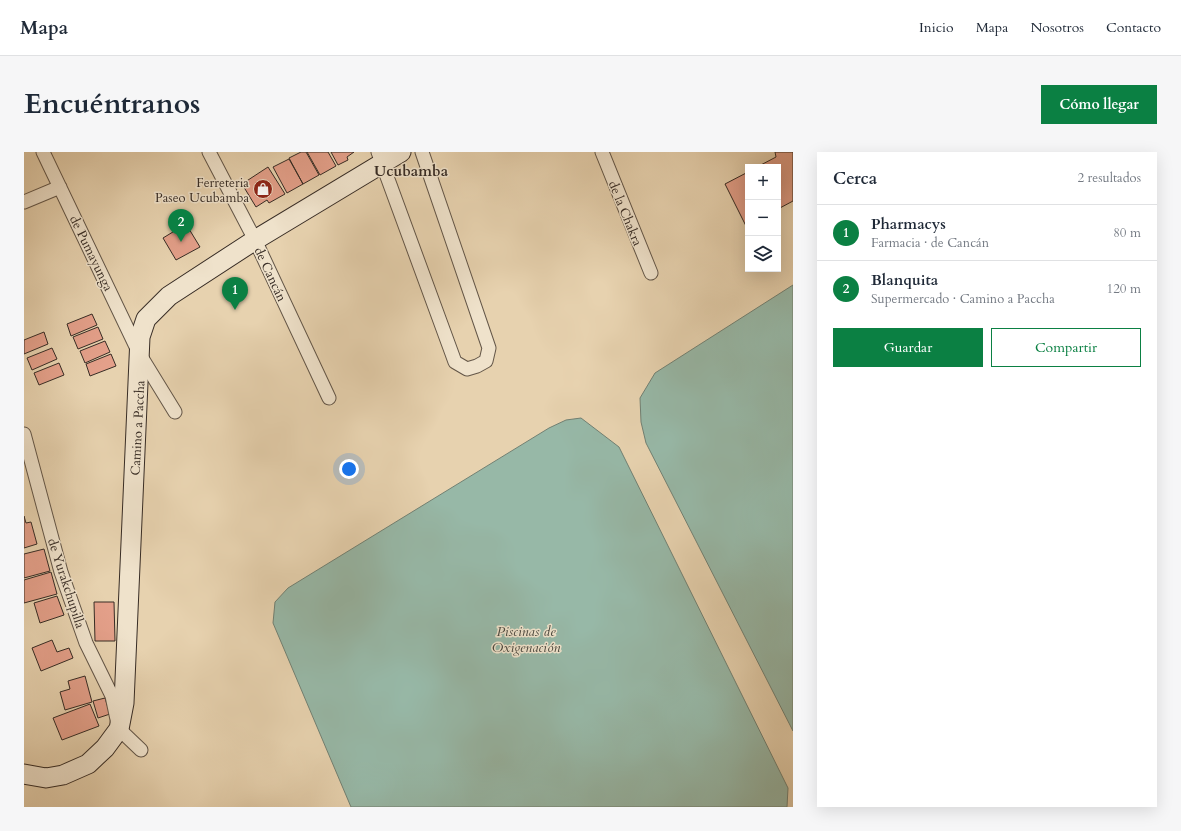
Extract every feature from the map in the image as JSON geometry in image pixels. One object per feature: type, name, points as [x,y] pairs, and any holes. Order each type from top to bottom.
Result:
[{"type":"main road","name":"Camino a Paccha","points":[[24,774],[46,778],[63,775],[88,764],[105,748],[119,729],[124,703],[140,337],[146,319],[169,296],[380,158],[401,152]]},
{"type":"street","name":"de Pumayunga","points":[[43,152],[140,355],[175,412]]},
{"type":"street","name":"de Cancán","points":[[210,152],[255,240],[329,398]]},
{"type":"street","points":[[380,158],[455,362],[467,369],[486,361],[489,348],[422,152]]},
{"type":"street","name":"de la Chakra","points":[[602,152],[651,273]]},
{"type":"street","points":[[24,202],[60,187]]},
{"type":"street","name":"de Yurakchupilla","points":[[24,434],[61,572],[86,643],[112,696],[119,729]]},
{"type":"street","points":[[119,729],[141,750]]},
{"type":"water","points":[[793,285],[793,731],[646,443],[641,422],[640,398],[655,373]]},
{"type":"water","name":"Piscinas de Oxigenación","points":[[581,418],[619,447],[788,788],[787,807],[351,807],[273,623],[275,602],[288,588],[549,428],[566,420]]},
{"type":"building","points":[[301,152],[306,152],[319,175],[303,184],[289,158]]},
{"type":"building","points":[[307,152],[328,152],[336,166],[320,175]]},
{"type":"building","points":[[331,152],[354,152],[347,157],[348,160],[338,165]]},
{"type":"building","points":[[775,152],[793,152],[793,201],[781,207],[781,164],[763,164],[776,157]]},
{"type":"building","points":[[289,159],[303,184],[287,193],[273,167]]},
{"type":"building","name":"Ferreteria Paseo Ucubamba","points":[[268,167],[285,194],[269,203],[267,200],[256,207],[242,184]]},
{"type":"building","points":[[745,174],[745,224],[725,184]]},
{"type":"building","points":[[186,224],[200,247],[176,260],[163,238]]},
{"type":"building","points":[[92,314],[97,325],[71,336],[67,324]]},
{"type":"building","points":[[98,327],[103,339],[78,349],[73,337]]},
{"type":"building","points":[[44,332],[48,344],[24,354],[24,340]]},
{"type":"building","points":[[105,341],[110,352],[85,363],[80,351]]},
{"type":"building","points":[[52,348],[57,359],[32,370],[27,358]]},
{"type":"building","points":[[111,354],[116,366],[90,376],[86,364]]},
{"type":"building","points":[[59,363],[64,375],[39,385],[34,373]]},
{"type":"building","points":[[24,516],[26,523],[31,522],[37,544],[24,548]]},
{"type":"building","points":[[44,549],[50,571],[24,578],[24,554]]},
{"type":"building","points":[[51,572],[57,594],[24,603],[24,580]]},
{"type":"building","points":[[57,596],[64,615],[40,623],[34,603]]},
{"type":"building","points":[[94,602],[114,602],[115,641],[95,641]]},
{"type":"building","points":[[52,640],[57,652],[69,648],[73,658],[41,671],[32,648]]},
{"type":"building","points":[[85,676],[92,702],[65,710],[60,692],[70,689],[68,681]]},
{"type":"building","points":[[105,698],[110,714],[98,718],[93,701]]},
{"type":"building","points":[[90,704],[99,726],[62,740],[53,718]]},
{"type":"place","name":"Ferreteria Paseo Ucubamba","points":[[263,189]]},
{"type":"place","name":"Blanquita","points":[[181,242]]},
{"type":"place","name":"Pharmacys","points":[[235,310]]},
{"type":"district","name":"Ucubamba","points":[[411,171]]}]
